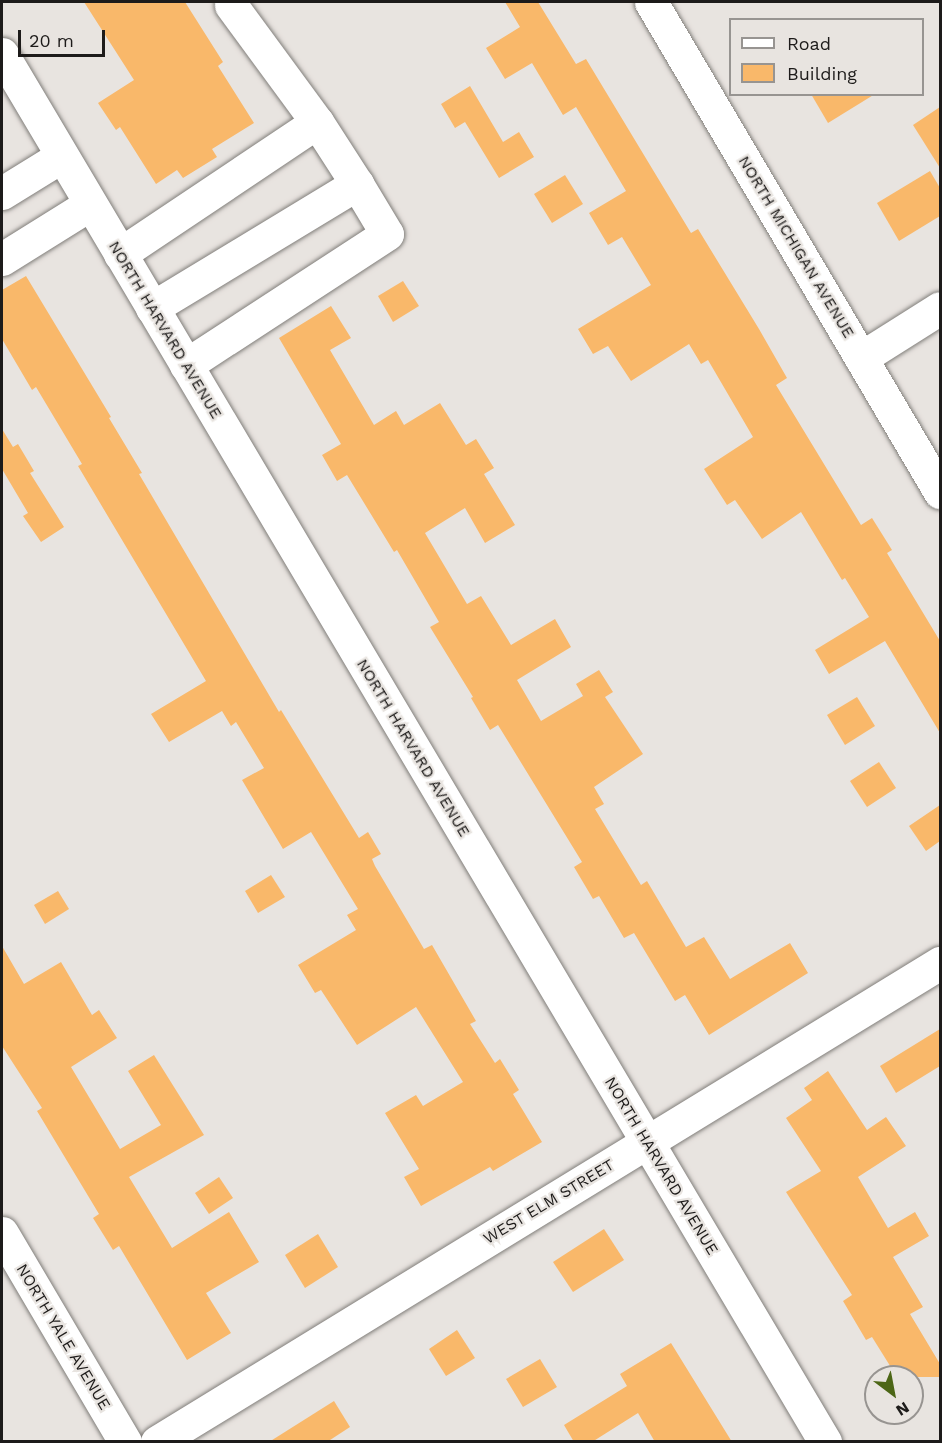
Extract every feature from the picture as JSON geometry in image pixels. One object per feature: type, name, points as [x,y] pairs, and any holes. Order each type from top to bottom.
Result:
[{"type":"street","name":"NORTH MICHIGAN AVENUE","points":[[651,2],[940,492]]},
{"type":"street","points":[[186,365],[387,234],[317,122],[231,5]]},
{"type":"street","name":"NORTH HARVARD AVENUE","points":[[2,54],[825,1442]]},
{"type":"street","points":[[120,254],[317,122]]},
{"type":"street","points":[[2,193],[62,156]]},
{"type":"street","points":[[152,308],[357,184]]},
{"type":"street","points":[[2,259],[90,204]]},
{"type":"street","points":[[861,358],[940,309]]},
{"type":"street","name":"WEST ELM STREET","points":[[157,1442],[940,963]]},
{"type":"street","name":"NORTH YALE AVENUE","points":[[2,1233],[125,1442]]},
{"type":"building","points":[[84,2],[185,2],[223,62],[218,66],[254,123],[212,149],[217,157],[183,178],[177,170],[156,184],[120,127],[116,130],[98,103],[134,80]]},
{"type":"building","points":[[505,2],[538,2],[576,64],[586,59],[691,233],[698,229],[759,329],[787,378],[776,385],[861,525],[872,518],[892,550],[887,553],[940,641],[940,733],[885,641],[829,674],[815,650],[869,617],[845,578],[842,580],[801,512],[762,539],[735,500],[727,505],[704,469],[753,437],[708,360],[701,364],[689,344],[631,381],[608,346],[593,354],[578,329],[651,285],[622,237],[608,245],[589,213],[626,191],[576,107],[563,115],[532,63],[505,79],[486,48],[520,27]]},
{"type":"building","points":[[470,86],[503,142],[519,132],[534,157],[499,178],[465,122],[455,128],[441,104]]},
{"type":"building","points":[[812,96],[872,96],[828,123]]},
{"type":"building","points":[[940,107],[940,168],[913,125]]},
{"type":"building","points":[[930,171],[940,188],[940,216],[899,241],[877,203]]},
{"type":"building","points":[[565,175],[583,204],[552,223],[534,194]]},
{"type":"building","points":[[26,276],[111,417],[109,418],[142,473],[139,474],[279,712],[281,710],[359,838],[368,832],[381,854],[372,859],[375,866],[424,949],[432,945],[476,1021],[470,1024],[495,1063],[500,1059],[519,1090],[513,1094],[542,1142],[493,1171],[490,1167],[421,1206],[404,1177],[419,1169],[385,1113],[416,1095],[423,1106],[463,1082],[416,1007],[357,1045],[321,990],[315,993],[298,965],[356,930],[347,915],[358,909],[311,832],[283,849],[242,780],[264,768],[236,722],[231,726],[222,711],[169,742],[151,714],[206,681],[78,466],[82,464],[36,387],[32,390],[2,339],[2,290]]},
{"type":"building","points":[[403,281],[419,306],[393,322],[378,296]]},
{"type":"building","points":[[331,306],[351,338],[330,350],[374,425],[396,411],[404,425],[440,403],[466,445],[476,439],[494,468],[484,474],[515,525],[485,543],[465,508],[425,533],[467,604],[481,596],[511,645],[555,619],[571,647],[517,680],[541,721],[583,696],[576,684],[599,670],[613,692],[605,697],[643,754],[594,787],[604,804],[595,809],[641,885],[647,881],[686,947],[704,937],[730,979],[790,943],[808,973],[709,1035],[685,995],[675,1001],[634,933],[624,938],[599,896],[593,899],[574,867],[582,862],[498,725],[490,730],[471,698],[473,697],[430,627],[439,622],[397,550],[394,552],[347,475],[337,481],[322,455],[341,444],[279,338]]},
{"type":"building","points":[[2,429],[13,447],[18,444],[34,471],[30,473],[64,527],[41,542],[23,516],[28,513],[2,469]]},
{"type":"building","points":[[857,697],[875,726],[845,745],[827,715]]},
{"type":"building","points":[[879,762],[896,788],[867,807],[850,781]]},
{"type":"building","points":[[940,805],[940,841],[926,851],[909,826]]},
{"type":"building","points":[[271,875],[285,897],[258,913],[245,891]]},
{"type":"building","points":[[58,891],[69,909],[45,924],[34,905]]},
{"type":"building","points":[[2,946],[24,984],[61,962],[92,1015],[99,1010],[117,1038],[71,1067],[120,1149],[161,1125],[128,1071],[154,1055],[204,1135],[129,1177],[172,1248],[229,1212],[259,1262],[206,1293],[231,1333],[187,1360],[119,1246],[113,1250],[93,1218],[99,1214],[37,1111],[42,1108],[2,1046]]},
{"type":"building","points":[[940,1029],[940,1066],[896,1093],[880,1066]]},
{"type":"building","points":[[828,1071],[867,1130],[886,1117],[906,1146],[858,1177],[888,1228],[915,1212],[929,1236],[893,1257],[923,1307],[910,1314],[940,1364],[940,1377],[924,1377],[924,1365],[890,1365],[872,1337],[866,1340],[843,1301],[852,1295],[786,1192],[821,1171],[786,1118],[812,1100],[804,1088]]},
{"type":"building","points":[[219,1177],[233,1198],[209,1214],[195,1193]]},
{"type":"building","points":[[604,1229],[624,1260],[573,1292],[553,1262]]},
{"type":"building","points":[[318,1234],[338,1267],[305,1288],[285,1255]]},
{"type":"building","points":[[457,1330],[475,1358],[446,1376],[429,1349]]},
{"type":"building","points":[[671,1343],[732,1442],[655,1442],[638,1413],[592,1442],[574,1442],[564,1425],[627,1386],[620,1374]]},
{"type":"building","points":[[540,1359],[557,1387],[523,1407],[506,1379]]},
{"type":"building","points":[[334,1401],[350,1427],[327,1442],[269,1442]]}]
